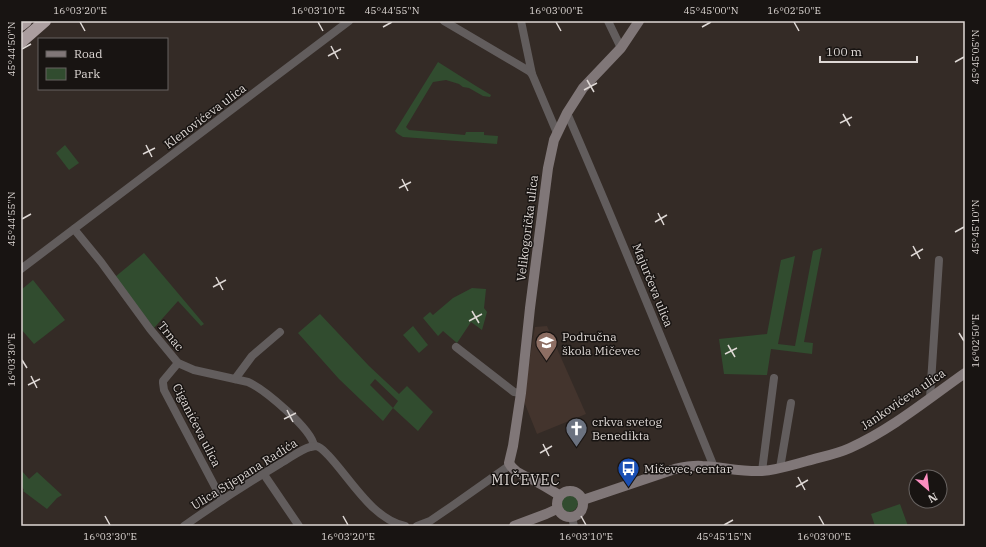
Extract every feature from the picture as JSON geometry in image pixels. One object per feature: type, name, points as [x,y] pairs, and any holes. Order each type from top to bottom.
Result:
[{"type":"highway","points":[[21,26],[26,21]]},
{"type":"highway","points":[[21,42],[45,21]]},
{"type":"street","name":"Klenovićeva ulica","points":[[21,269],[349,21]]},
{"type":"street","points":[[444,21],[522,66],[532,74]]},
{"type":"street","points":[[521,21],[532,74],[557,133]]},
{"type":"street","points":[[608,21],[621,48]]},
{"type":"street","name":"Velikogorička ulica","points":[[510,465],[509,461],[513,446],[548,168],[554,140],[567,113],[583,88],[621,48],[639,21]]},
{"type":"street","name":"Majurčeva ulica","points":[[567,113],[631,262],[714,467]]},
{"type":"street","name":"Trnac","points":[[74,229],[101,262],[150,329],[178,363],[194,370],[248,382],[255,385],[271,397],[296,421],[310,436],[314,442],[314,446]]},
{"type":"street","points":[[930,398],[939,260]]},
{"type":"street","points":[[235,379],[252,356],[280,332]]},
{"type":"street","points":[[456,347],[514,392],[520,393]]},
{"type":"street","name":"Ciganićeva ulica","points":[[178,363],[163,381],[164,390],[222,500]]},
{"type":"street","name":"Jankovićeva ulica","points":[[583,500],[675,469],[690,466],[762,471],[780,468],[825,456],[849,448],[893,424],[965,373]]},
{"type":"street","points":[[762,471],[774,378]]},
{"type":"street","points":[[780,468],[791,402]]},
{"type":"street","name":"Ulica Stjepana Radića","points":[[184,526],[194,523],[222,500],[263,474],[306,449],[314,446],[320,448],[333,461],[360,494],[377,511],[392,521],[405,526]]},
{"type":"street","points":[[417,526],[430,521],[510,465],[518,472],[559,495]]},
{"type":"street","points":[[263,474],[299,526]]},
{"type":"street","points":[[566,491],[575,491],[583,500],[581,512],[573,522],[562,515],[558,509],[557,502],[559,495],[566,491]]},
{"type":"street","points":[[514,526],[558,509]]},
{"type":"shaded area","name":"Područna škola Mičevec","points":[[547,326],[586,414],[537,434],[523,399],[535,327]]},
{"type":"green space","points":[[438,62],[491,95],[490,97],[483,96],[469,88],[446,80],[433,82],[406,127],[409,130],[465,135],[466,132],[484,132],[484,135],[498,136],[497,144],[403,137],[395,131]]},
{"type":"green space","points":[[65,145],[79,163],[69,170],[56,153]]},
{"type":"green space","points":[[822,248],[804,342],[813,343],[812,354],[771,349],[767,375],[724,374],[719,339],[767,334],[781,260],[795,256],[778,344],[795,346],[813,251]]},
{"type":"green space","points":[[144,253],[204,324],[201,326],[178,301],[154,328],[115,277]]},
{"type":"green space","points":[[33,280],[65,320],[34,344],[21,329],[21,290]]},
{"type":"green space","points":[[472,288],[486,289],[484,308],[487,312],[482,330],[471,322],[457,343],[443,331],[438,336],[423,318],[430,312],[433,315],[453,298]]},
{"type":"green space","points":[[320,314],[369,366],[399,394],[407,386],[433,412],[418,431],[393,408],[383,421],[339,379],[298,333]],"holes":[[[375,379],[398,401],[393,408],[370,385]]]},
{"type":"green space","points":[[413,326],[428,345],[419,353],[403,335]]},
{"type":"green space","points":[[21,470],[29,479],[37,472],[62,495],[57,498],[47,509],[23,491],[24,490],[21,485]]},
{"type":"green space","points":[[569,494],[573,495],[577,499],[577,507],[573,511],[569,512],[565,511],[561,507],[560,503],[561,499],[565,495]]},
{"type":"green space","points":[[900,504],[908,526],[875,526],[871,514]]},
{"type":"place","name":"Područna škola Mičevec","points":[[546,362]]},
{"type":"place","name":"crkva svetog Benedikta","points":[[577,448]]},
{"type":"place","name":"Mičevec, centar","points":[[629,488]]},
{"type":"district","name":"MIČEVEC","points":[[526,480]]}]
